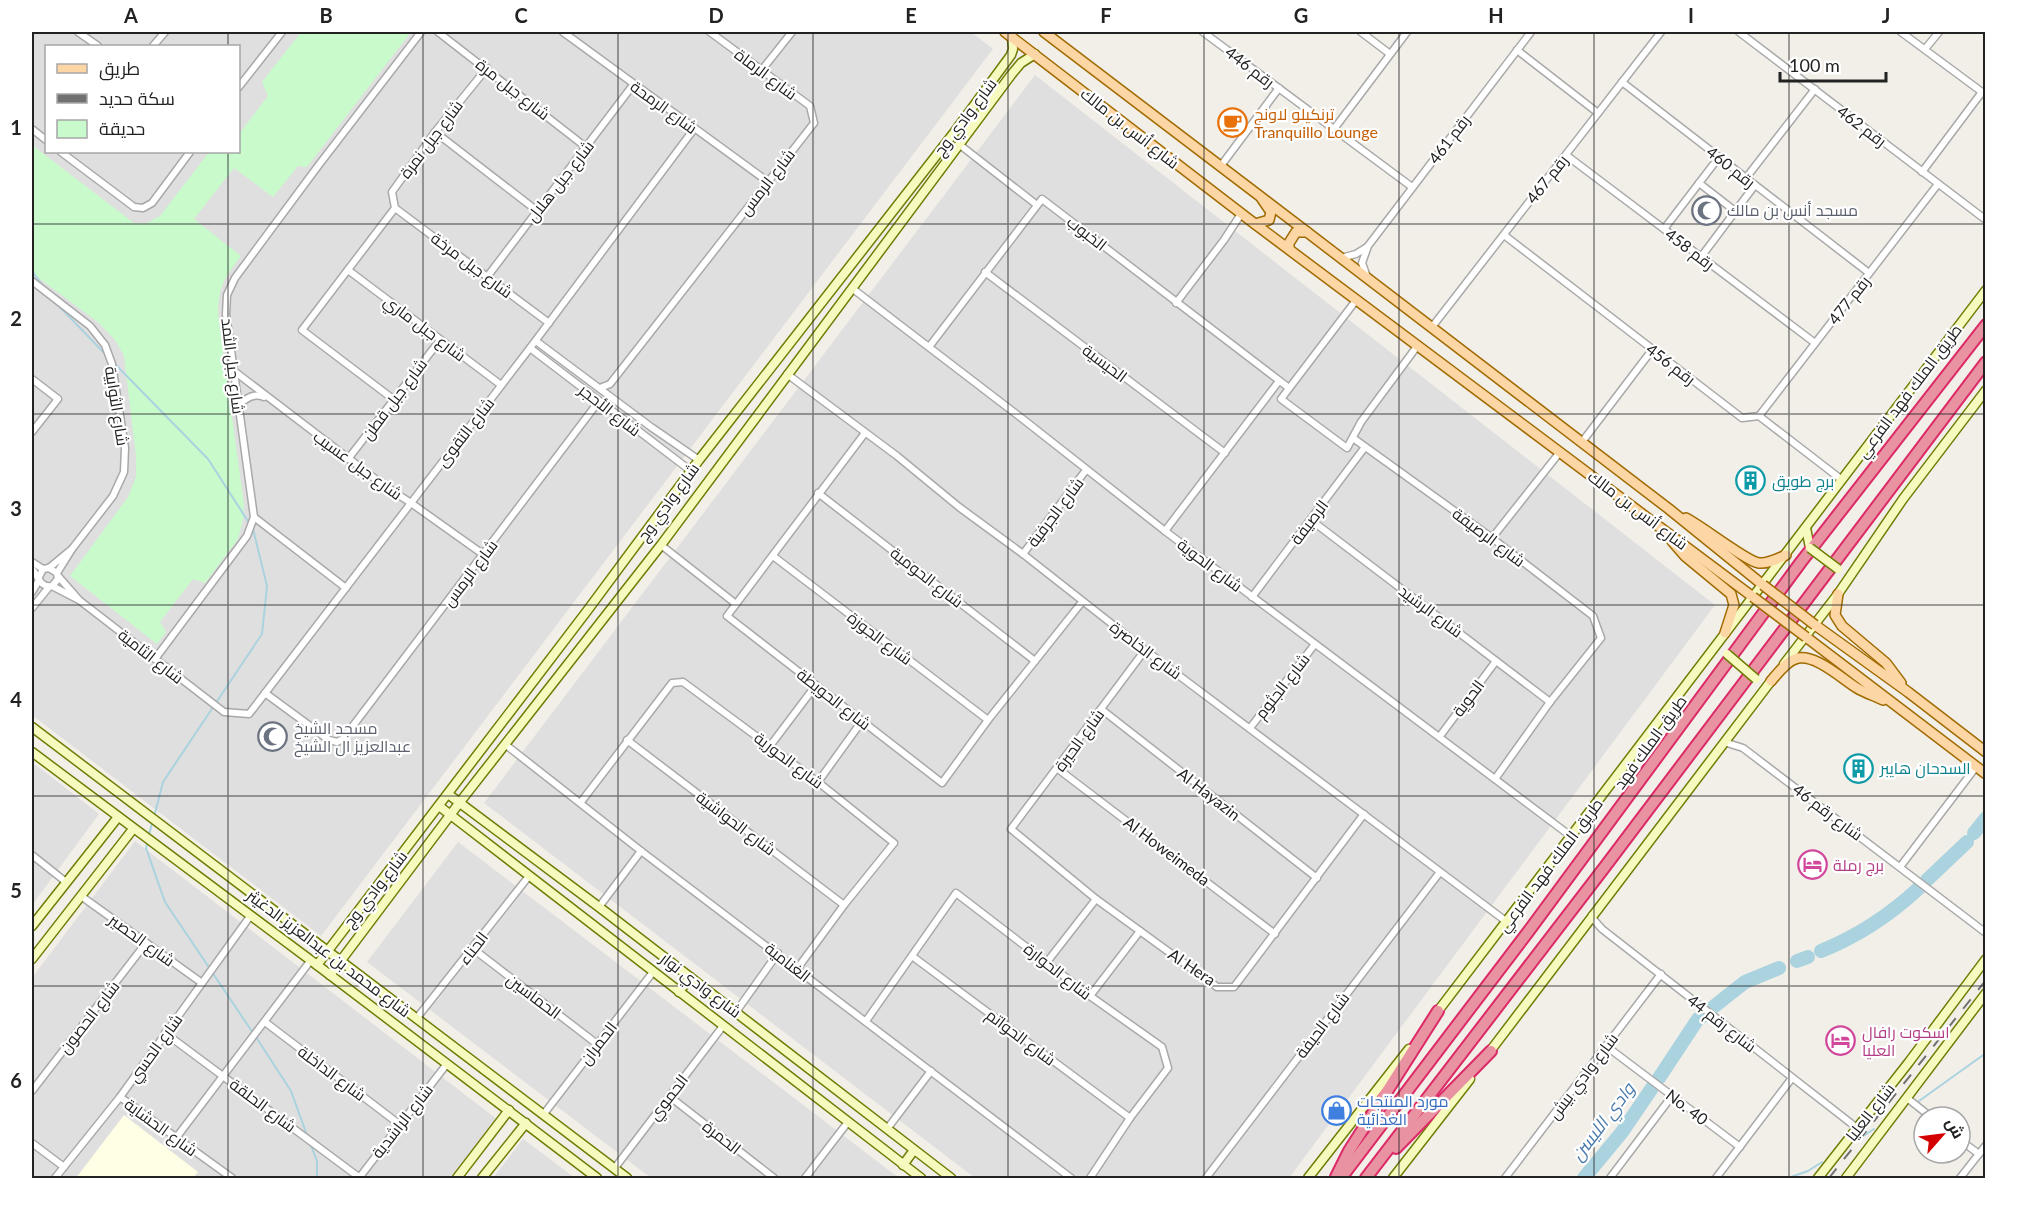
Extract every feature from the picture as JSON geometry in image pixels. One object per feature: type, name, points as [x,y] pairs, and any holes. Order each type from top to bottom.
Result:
[{"type":"highway","name":"طريق الملك فهد","points":[[1341,1179],[1528,932],[1794,571],[1986,325]]},
{"type":"highway","points":[[1366,1179],[1986,362]]},
{"type":"highway","points":[[1335,1179],[1349,1151],[1438,1011]]},
{"type":"highway","points":[[1366,1179],[1491,1051]]},
{"type":"main road","name":"شارع أنس بن مالك","points":[[1049,33],[1220,167],[1669,509],[1815,625],[1908,692]]},
{"type":"main road","name":"شارع أنس بن مالك","points":[[1009,34],[1254,224],[1806,636],[1986,774]]},
{"type":"main road","points":[[1254,224],[1269,220],[1271,212],[1262,199]]},
{"type":"main road","points":[[1289,249],[1288,243],[1296,232],[1307,232]]},
{"type":"main road","points":[[1669,509],[1700,525],[1752,561],[1766,563],[1786,555]]},
{"type":"main road","points":[[1656,524],[1685,556],[1731,594],[1734,605],[1725,633]]},
{"type":"main road","points":[[1838,594],[1835,615],[1842,626],[1886,663],[1908,692],[1986,752]]},
{"type":"main road","points":[[1771,681],[1796,658],[1809,658],[1859,690],[1897,706]]},
{"type":"street","points":[[78,32],[97,45]]},
{"type":"street","points":[[154,45],[165,32]]},
{"type":"street","points":[[240,85],[282,32]]},
{"type":"street","name":"شارع جبل الثمد","points":[[254,517],[226,314],[227,296],[235,278],[421,32]]},
{"type":"street","name":"شارع جبل مرة","points":[[438,32],[587,148]]},
{"type":"street","name":"شارع الرمحة","points":[[562,32],[767,181]]},
{"type":"street","name":"شارع الرماة","points":[[710,32],[810,106],[814,123]]},
{"type":"street","points":[[761,71],[792,32]]},
{"type":"street","name":"رقم 446","points":[[1203,32],[1412,187]]},
{"type":"street","points":[[1361,32],[1390,54]]},
{"type":"street","points":[[1334,129],[1407,32]]},
{"type":"street","name":"رقم 461","points":[[1368,246],[1531,32]]},
{"type":"street","name":"رقم 467","points":[[1432,327],[1661,32]]},
{"type":"street","name":"رقم 462","points":[[1739,32],[1986,220]]},
{"type":"street","points":[[1901,32],[1984,93],[1922,172]]},
{"type":"street","points":[[1925,50],[1939,32]]},
{"type":"street","name":"شارع وادي وج","points":[[314,963],[327,951],[439,806],[699,460],[946,144],[1012,52],[1009,34]]},
{"type":"street","points":[[1517,50],[1598,113]]},
{"type":"street","name":"شارع وادي وج","points":[[330,975],[460,802],[661,546],[1011,75],[1021,63],[1035,54]]},
{"type":"street","name":"شارع جبل نمرة","points":[[393,399],[302,330],[395,208],[392,192],[435,132],[487,68]]},
{"type":"street","points":[[1001,68],[1011,75]]},
{"type":"street","name":"رقم 460","points":[[1622,82],[1869,273]]},
{"type":"street","name":"شارع جبل هلال","points":[[487,277],[633,85]]},
{"type":"street","points":[[1220,167],[1279,88]]},
{"type":"street","points":[[1746,178],[1815,89]]},
{"type":"street","name":"شارع الرمس","points":[[610,384],[814,123]]},
{"type":"street","points":[[32,129],[45,139]]},
{"type":"street","name":"شارع التقوى","points":[[224,712],[249,714],[266,693],[694,129]]},
{"type":"street","points":[[435,132],[536,210]]},
{"type":"street","points":[[929,347],[1037,205],[960,145]]},
{"type":"street","points":[[62,153],[135,207],[143,208],[152,203],[189,153]]},
{"type":"street","name":"رقم 458","points":[[1566,155],[1815,343]]},
{"type":"street","points":[[1664,229],[1719,157]]},
{"type":"street","points":[[1699,183],[1735,211]]},
{"type":"street","name":"رقم 477","points":[[1759,416],[1938,184]]},
{"type":"street","points":[[1701,257],[1755,185]]},
{"type":"street","name":"الخبوب","points":[[1037,205],[1042,199],[1289,388]]},
{"type":"street","name":"شارع جبل مرخة","points":[[395,208],[549,322]]},
{"type":"street","points":[[1176,303],[1241,214]]},
{"type":"street","name":"رقم 456","points":[[1504,235],[1742,418],[1759,416],[1842,480]]},
{"type":"street","points":[[1340,258],[1356,254],[1368,246]]},
{"type":"street","points":[[1368,246],[1362,262],[1368,279]]},
{"type":"street","name":"شارع جبل ماري","points":[[348,270],[501,385]]},
{"type":"street","name":"الحيسية","points":[[985,272],[1225,453]]},
{"type":"street","name":"شارع الثوابية","points":[[32,281],[90,326],[105,345],[112,364],[125,448],[123,472],[113,496],[72,549]]},
{"type":"street","name":"شارع الحوية","points":[[853,289],[1165,531],[1572,837]]},
{"type":"street","name":"طريق الملك فهد الفرعي","points":[[1308,1179],[1572,837],[1702,662],[1786,555],[1986,290]]},
{"type":"street","points":[[1357,299],[1300,377],[1281,399],[1347,448],[1361,422],[1418,345]]},
{"type":"street","name":"شارع جبل قطن","points":[[348,459],[440,340]]},
{"type":"street","name":"شارع الأحجر","points":[[536,340],[651,428],[699,460]]},
{"type":"street","name":"شارع الأحجر","points":[[530,348],[691,471]]},
{"type":"street","points":[[1582,442],[1652,350]]},
{"type":"street","name":"شارع جبل عسيب","points":[[234,371],[348,459],[484,555]]},
{"type":"street","name":"شارع الخاصرة","points":[[788,374],[1082,602],[1507,922]]},
{"type":"street","points":[[32,379],[58,399],[32,432]]},
{"type":"street","points":[[1165,531],[1279,381]]},
{"type":"street","points":[[600,388],[610,384],[611,397]]},
{"type":"street","points":[[1393,1179],[1723,741],[1815,625],[1903,499],[1986,390]]},
{"type":"street","points":[[238,405],[247,397],[258,395],[267,397]]},
{"type":"street","name":"شارع الرمس","points":[[266,693],[329,740],[337,742],[343,739],[599,401]]},
{"type":"street","points":[[644,436],[651,428]]},
{"type":"street","points":[[661,546],[736,604],[865,433]]},
{"type":"street","name":"شارع الرصيفة","points":[[1353,438],[1492,538],[1593,616],[1601,638],[1550,702]]},
{"type":"street","name":"الرصيفة","points":[[1252,597],[1365,447]]},
{"type":"street","points":[[1492,538],[1560,452]]},
{"type":"street","name":"شارع الجرفية","points":[[1023,554],[1086,470]]},
{"type":"street","name":"شارع الحومية","points":[[818,493],[1035,661]]},
{"type":"street","points":[[155,659],[247,536],[254,517],[346,588]]},
{"type":"street","name":"شارع الرشيد","points":[[1311,520],[1550,702]]},
{"type":"street","points":[[1806,528],[1810,548],[1838,569],[1854,568]]},
{"type":"street","points":[[33,590],[46,568],[72,549]]},
{"type":"street","points":[[32,608],[41,596],[57,582],[57,574],[72,549]]},
{"type":"street","name":"شارع الجوزة","points":[[772,556],[988,720]]},
{"type":"street","points":[[32,562],[57,574],[79,600]]},
{"type":"street","points":[[32,569],[43,585],[79,600]]},
{"type":"street","name":"شارع الثامية","points":[[79,600],[224,712]]},
{"type":"street","name":"شارع الحويطة","points":[[736,604],[727,616],[942,783],[988,720],[1082,602]]},
{"type":"street","name":"شارع الجثوم","points":[[1250,728],[1315,644]]},
{"type":"street","name":"شارع الحيرة","points":[[1011,830],[1145,650]]},
{"type":"street","points":[[1702,662],[1716,652],[1727,654],[1756,679],[1758,689],[1754,701]]},
{"type":"street","name":"الحوية","points":[[1440,736],[1496,661]]},
{"type":"street","name":"شارع الحورية","points":[[581,802],[672,683],[683,682],[818,782],[894,843],[797,969]]},
{"type":"street","points":[[770,746],[816,685]]},
{"type":"street","points":[[1495,779],[1550,702]]},
{"type":"street","name":"Al Hayazin","points":[[1101,709],[1317,878]]},
{"type":"street","points":[[818,782],[861,721]]},
{"type":"street","name":"شارع محمد بن عبدالعزيز الدغيثر","points":[[32,727],[627,1179]]},
{"type":"street","name":"شارع الحواشية","points":[[627,740],[844,905]]},
{"type":"street","name":"شارع رقم 46","points":[[1723,741],[1743,748],[1986,933]]},
{"type":"street","name":"الغنامية","points":[[506,745],[641,851],[778,953],[1071,1179]]},
{"type":"street","name":"شارع محمد بن عبدالعزيز الدغيثر","points":[[32,752],[251,915],[597,1179]]},
{"type":"street","points":[[1900,867],[1976,767]]},
{"type":"street","name":"Al Howeimeda","points":[[1058,769],[1275,934]]},
{"type":"street","name":"شارع وادي نوار","points":[[448,794],[599,907],[951,1179]]},
{"type":"street","name":"شارع وادي نوار","points":[[439,806],[921,1179]]},
{"type":"street","name":"Al Hera","points":[[1011,830],[1096,899],[1217,987],[1234,987],[1364,814]]},
{"type":"street","points":[[32,926],[118,817]]},
{"type":"street","points":[[32,958],[133,829]]},
{"type":"street","points":[[599,907],[641,851]]},
{"type":"street","points":[[32,855],[66,882]]},
{"type":"street","name":"شارع الحيفة","points":[[1206,1179],[1440,872]]},
{"type":"street","name":"الحناء","points":[[416,1019],[529,876]]},
{"type":"street","name":"شارع الحوارة","points":[[866,1021],[956,893],[1090,996],[1162,1047],[1168,1068],[1130,1118],[1089,1179]]},
{"type":"street","name":"شارع الحصير","points":[[81,896],[202,983]]},
{"type":"street","points":[[1047,962],[1096,899]]},
{"type":"street","name":"شارع رقم 44","points":[[1592,914],[1597,925],[1857,1128]]},
{"type":"street","name":"شارع الحسي","points":[[55,1179],[120,1096],[251,915]]},
{"type":"street","points":[[1090,996],[1140,931]]},
{"type":"street","name":"شارع الحصون","points":[[32,1091],[146,943]]},
{"type":"street","name":"الحماسين","points":[[472,948],[597,1044]]},
{"type":"street","points":[[736,1012],[778,953]]},
{"type":"street","name":"شارع الحواتم","points":[[912,956],[1130,1118]]},
{"type":"street","name":"شارع العليا","points":[[1818,1179],[1986,959]]},
{"type":"street","points":[[176,1138],[265,1022],[314,963]]},
{"type":"street","name":"الحمران","points":[[543,1115],[653,972]]},
{"type":"street","name":"شارع وادي بيش","points":[[1505,1179],[1660,974]]},
{"type":"street","points":[[679,992],[690,977]]},
{"type":"street","name":"شارع العليا","points":[[1846,1179],[1986,993]]},
{"type":"street","name":"شارع الداخلة","points":[[265,1022],[399,1124]]},
{"type":"street","name":"الحموي","points":[[614,1168],[723,1026]]},
{"type":"street","name":"شارع الحلقة","points":[[165,1034],[359,1178]]},
{"type":"street","name":"No. 40","points":[[1606,1046],[1740,1147]]},
{"type":"street","name":"شارع الراشدية","points":[[359,1178],[446,1065]]},
{"type":"street","points":[[887,1129],[931,1071]]},
{"type":"street","points":[[1716,1179],[1792,1078]]},
{"type":"street","name":"شارع الحشاية","points":[[120,1096],[232,1179]]},
{"type":"street","name":"الحمرة","points":[[669,1096],[774,1179]]},
{"type":"street","points":[[1610,1179],[1672,1096]]},
{"type":"street","points":[[1907,1098],[1916,1105]]},
{"type":"street","points":[[457,1179],[509,1110]]},
{"type":"street","points":[[805,1179],[848,1122]]},
{"type":"street","points":[[482,1179],[526,1123]]},
{"type":"street","points":[[32,1143],[64,1167]]},
{"type":"street","points":[[1960,1179],[1986,1146]]},
{"type":"street","points":[[1972,1149],[1979,1154]]},
{"type":"street","points":[[903,1165],[914,1150]]},
{"type":"shaded area","points":[[32,32],[971,32],[993,49],[321,936],[32,715]]},
{"type":"shaded area","points":[[1035,75],[1715,605],[1289,1178],[975,1178],[484,803]]},
{"type":"shaded area","points":[[32,762],[99,814],[32,905]]},
{"type":"shaded area","points":[[135,841],[498,1120],[454,1178],[32,1178],[32,978]]},
{"type":"shaded area","points":[[458,842],[899,1178],[651,1178],[367,962]]},
{"type":"shaded area","points":[[124,1115],[198,1172],[193,1178],[76,1178]]},
{"type":"shaded area","points":[[523,1139],[575,1178],[493,1178]]},
{"type":"green space","points":[[301,32],[411,32],[307,167],[298,166],[273,197],[234,168],[194,219],[241,256],[223,283],[218,314],[244,505],[243,520],[238,539],[205,583],[193,579],[160,622],[166,632],[157,644],[70,576],[128,497],[136,477],[136,456],[124,356],[115,340],[99,323],[32,273],[32,145],[134,223],[147,223],[160,216],[208,153],[240,153],[240,133],[268,96],[262,82]]},
{"type":"waterway","points":[[32,271],[44,287]]},
{"type":"waterway","points":[[57,304],[107,356]]},
{"type":"waterway","points":[[113,362],[208,459],[253,529],[267,586],[262,634],[163,782],[154,817]]},
{"type":"waterway","name":"وادي الليسن","points":[[1974,833],[1986,818]]},
{"type":"waterway","points":[[149,835],[152,823]]},
{"type":"waterway","points":[[148,840],[146,848],[165,902],[253,1033]]},
{"type":"waterway","name":"وادي الليسن","points":[[1927,880],[1967,842]]},
{"type":"waterway","name":"وادي الليسن","points":[[1821,951],[1873,924],[1919,888]]},
{"type":"waterway","name":"وادي الليسن","points":[[1797,961],[1808,957]]},
{"type":"waterway","name":"وادي الليسن","points":[[1712,1008],[1745,982],[1779,968]]},
{"type":"waterway","name":"وادي الليسن","points":[[1659,1078],[1698,1019],[1703,1016]]},
{"type":"waterway","points":[[256,1037],[291,1091],[308,1138]]},
{"type":"waterway","points":[[1919,1101],[1986,1053]]},
{"type":"waterway","name":"وادي الليسن","points":[[1584,1178],[1622,1132],[1652,1088]]},
{"type":"waterway","points":[[1857,1140],[1874,1129]]},
{"type":"waterway","points":[[310,1143],[317,1161],[317,1178]]},
{"type":"waterway","points":[[1788,1178],[1808,1171],[1822,1162]]},
{"type":"railway","points":[[1829,1178],[1986,980]]},
{"type":"place","name":"ترنكيلو لاونج Tranquillo Lounge","points":[[1233,123]]},
{"type":"place","name":"مسجد أنس بن مالك","points":[[1706,210]]},
{"type":"place","name":"برج طويق","points":[[1751,481]]},
{"type":"place","name":"مسجد الشيخ عبدالعزيز ال الشيخ","points":[[273,737]]},
{"type":"place","name":"السدحان هايبر","points":[[1859,768]]},
{"type":"place","name":"برج رملة","points":[[1812,865]]},
{"type":"place","name":"اسكوت رافال العليا","points":[[1841,1041]]},
{"type":"place","name":"مورد المنتجات الغذائية","points":[[1336,1110]]}]
